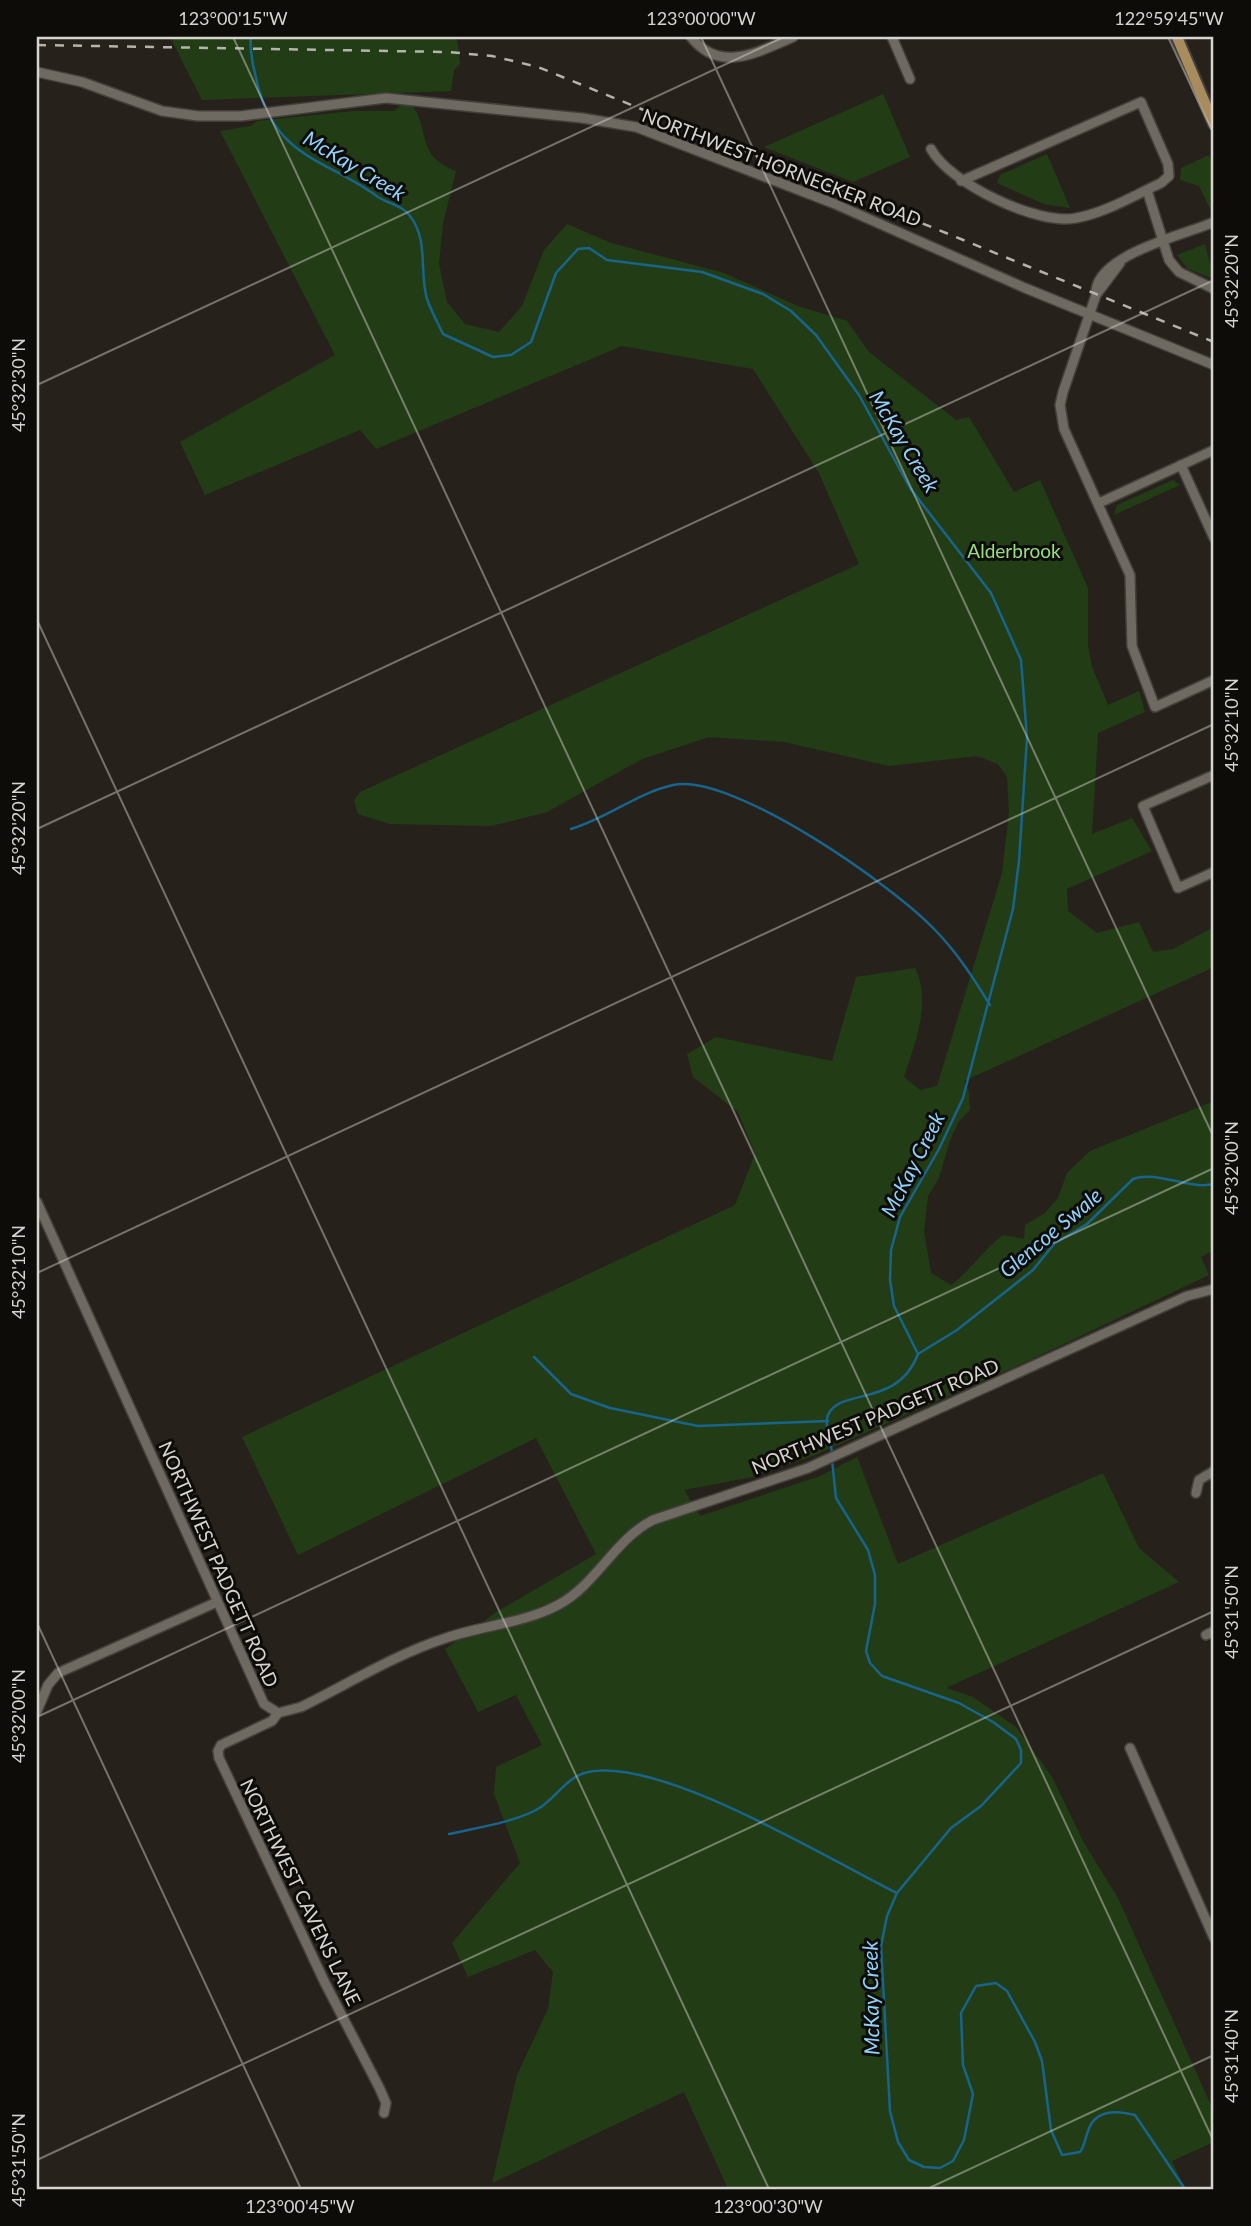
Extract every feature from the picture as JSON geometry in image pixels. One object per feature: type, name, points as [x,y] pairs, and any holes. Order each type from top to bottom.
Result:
[{"type":"main road","points":[[1177,37],[1214,124]]},
{"type":"street","points":[[691,37],[699,47],[720,58],[733,59],[752,55],[793,37]]},
{"type":"street","points":[[892,37],[910,79]]},
{"type":"street","name":"NORTHWEST HORNECKER ROAD","points":[[37,72],[79,81],[170,112],[209,117],[248,115],[366,98],[425,100],[636,127],[702,150],[846,209],[1088,314],[1214,365]]},
{"type":"street","points":[[931,149],[941,165],[961,181],[1036,215],[1072,219],[1147,190],[1169,176],[1168,164],[1140,102],[961,181]]},
{"type":"street","points":[[1147,190],[1169,260],[1179,272],[1214,289]]},
{"type":"street","points":[[1214,222],[1162,241],[1113,264],[1106,271],[1096,288],[1096,295],[1063,392],[1061,418],[1130,575],[1133,593],[1132,646],[1155,706],[1214,680]]},
{"type":"street","points":[[1100,503],[1214,450]]},
{"type":"street","points":[[1181,465],[1214,538]]},
{"type":"street","points":[[1214,775],[1143,806],[1178,888],[1214,873]]},
{"type":"street","name":"NORTHWEST PADGETT ROAD","points":[[37,1202],[264,1704],[278,1713],[301,1707],[441,1639],[506,1624],[548,1609],[577,1592],[644,1524],[808,1468],[1187,1296],[1214,1289]]},
{"type":"street","points":[[1196,1493],[1199,1479],[1214,1471]]},
{"type":"street","points":[[37,1711],[48,1685],[65,1669],[217,1602]]},
{"type":"street","name":"NORTHWEST CAVENS LANE","points":[[278,1713],[272,1721],[221,1745],[219,1758],[325,1983],[379,2087],[386,2103],[384,2113]]},
{"type":"street","points":[[1130,1748],[1214,1938]]},
{"type":"green space","points":[[170,37],[457,37],[460,64],[454,70],[451,91],[202,100]]},
{"type":"green space","points":[[883,94],[910,157],[853,182],[764,147]]},
{"type":"green space","name":"Alderbrook","points":[[401,105],[412,105],[434,158],[456,171],[443,223],[439,264],[447,302],[465,324],[499,332],[522,306],[544,250],[567,224],[611,243],[724,273],[798,306],[847,321],[869,352],[956,420],[969,417],[1014,492],[1040,480],[1088,588],[1088,646],[1092,667],[1108,705],[1139,691],[1145,712],[1098,733],[1092,834],[1132,818],[1152,851],[1067,889],[1068,911],[1097,933],[1139,922],[1153,952],[1173,949],[1214,927],[1214,967],[964,1081],[969,1092],[970,1110],[959,1121],[950,1140],[939,1178],[928,1196],[924,1232],[931,1273],[951,1285],[1003,1235],[1024,1239],[1025,1225],[1045,1213],[1058,1198],[1067,1173],[1090,1151],[1214,1101],[1214,1250],[1201,1257],[1209,1275],[1028,1361],[815,1455],[752,1477],[684,1490],[700,1516],[820,1476],[857,1457],[898,1564],[1103,1473],[1139,1548],[1179,1582],[946,1688],[973,1697],[1016,1727],[1052,1777],[1084,1843],[1118,1898],[1214,2112],[1214,2142],[1172,2161],[1185,2189],[728,2189],[684,2092],[492,2183],[517,2075],[548,2009],[553,1972],[535,1950],[468,1977],[452,1943],[520,1863],[494,1794],[496,1767],[542,1745],[516,1695],[478,1712],[445,1649],[498,1611],[596,1554],[536,1438],[298,1555],[242,1437],[735,1205],[755,1154],[738,1112],[693,1077],[687,1054],[716,1037],[832,1061],[856,977],[915,968],[920,981],[922,1008],[917,1037],[904,1077],[920,1090],[937,1086],[1002,873],[1009,812],[1007,777],[998,764],[977,756],[889,766],[784,742],[709,737],[642,759],[547,812],[491,826],[390,824],[358,814],[354,800],[360,792],[859,564],[819,473],[753,369],[622,346],[376,449],[360,430],[205,495],[180,442],[335,355],[220,131],[251,126],[257,121],[354,111],[394,111]]},
{"type":"green space","points":[[1047,154],[1070,208],[1044,204],[997,183],[1000,175]]},
{"type":"green space","points":[[1209,155],[1214,166],[1214,211],[1211,211],[1199,186],[1180,180],[1181,168]]},
{"type":"green space","points":[[1205,244],[1214,279],[1188,269],[1177,255]]},
{"type":"green space","points":[[1173,480],[1180,485],[1114,515],[1117,505]]},
{"type":"waterway","name":"McKay Creek","points":[[251,37],[259,90],[279,131],[307,155],[407,212],[416,225],[422,246],[427,299],[443,334],[493,357],[511,355],[531,342],[556,273],[578,249],[589,248],[607,260],[702,272],[763,294],[791,311],[816,335],[859,395],[910,488],[991,593],[1021,660],[1027,738],[1013,909],[963,1098],[939,1149],[900,1217],[891,1250],[890,1280],[894,1306],[918,1354],[909,1371],[897,1383],[834,1407],[827,1420],[832,1453]]},
{"type":"waterway","points":[[571,829],[673,785],[700,786],[734,796],[812,837],[917,913],[952,949],[990,1005]]},
{"type":"waterway","name":"Glencoe Swale","points":[[918,1354],[957,1330],[1033,1270],[1054,1244],[1087,1224],[1133,1179],[1152,1177],[1194,1184],[1214,1184]]},
{"type":"waterway","points":[[534,1357],[571,1394],[610,1408],[698,1426],[828,1421]]},
{"type":"waterway","name":"McKay Creek","points":[[832,1460],[836,1498],[868,1550],[875,1575],[875,1604],[866,1651],[870,1663],[882,1676],[959,1703],[993,1722],[1016,1739],[1021,1750],[1021,1763],[981,1806],[951,1828],[897,1893],[887,1916],[881,1946],[890,2111],[898,2142],[909,2160],[924,2167],[940,2168],[953,2161],[964,2140],[973,2094],[963,2065],[961,2013],[976,1986],[996,1983],[1007,1991],[1035,2042],[1042,2061],[1051,2130],[1062,2155],[1080,2152],[1091,2124],[1101,2115],[1114,2112],[1135,2115],[1185,2189]]},
{"type":"waterway","points":[[449,1834],[521,1817],[547,1803],[581,1774],[620,1771],[700,1794],[788,1835],[897,1893]]},
{"type":"railway","points":[[37,45],[448,52],[492,56],[538,67],[1214,342]]}]
